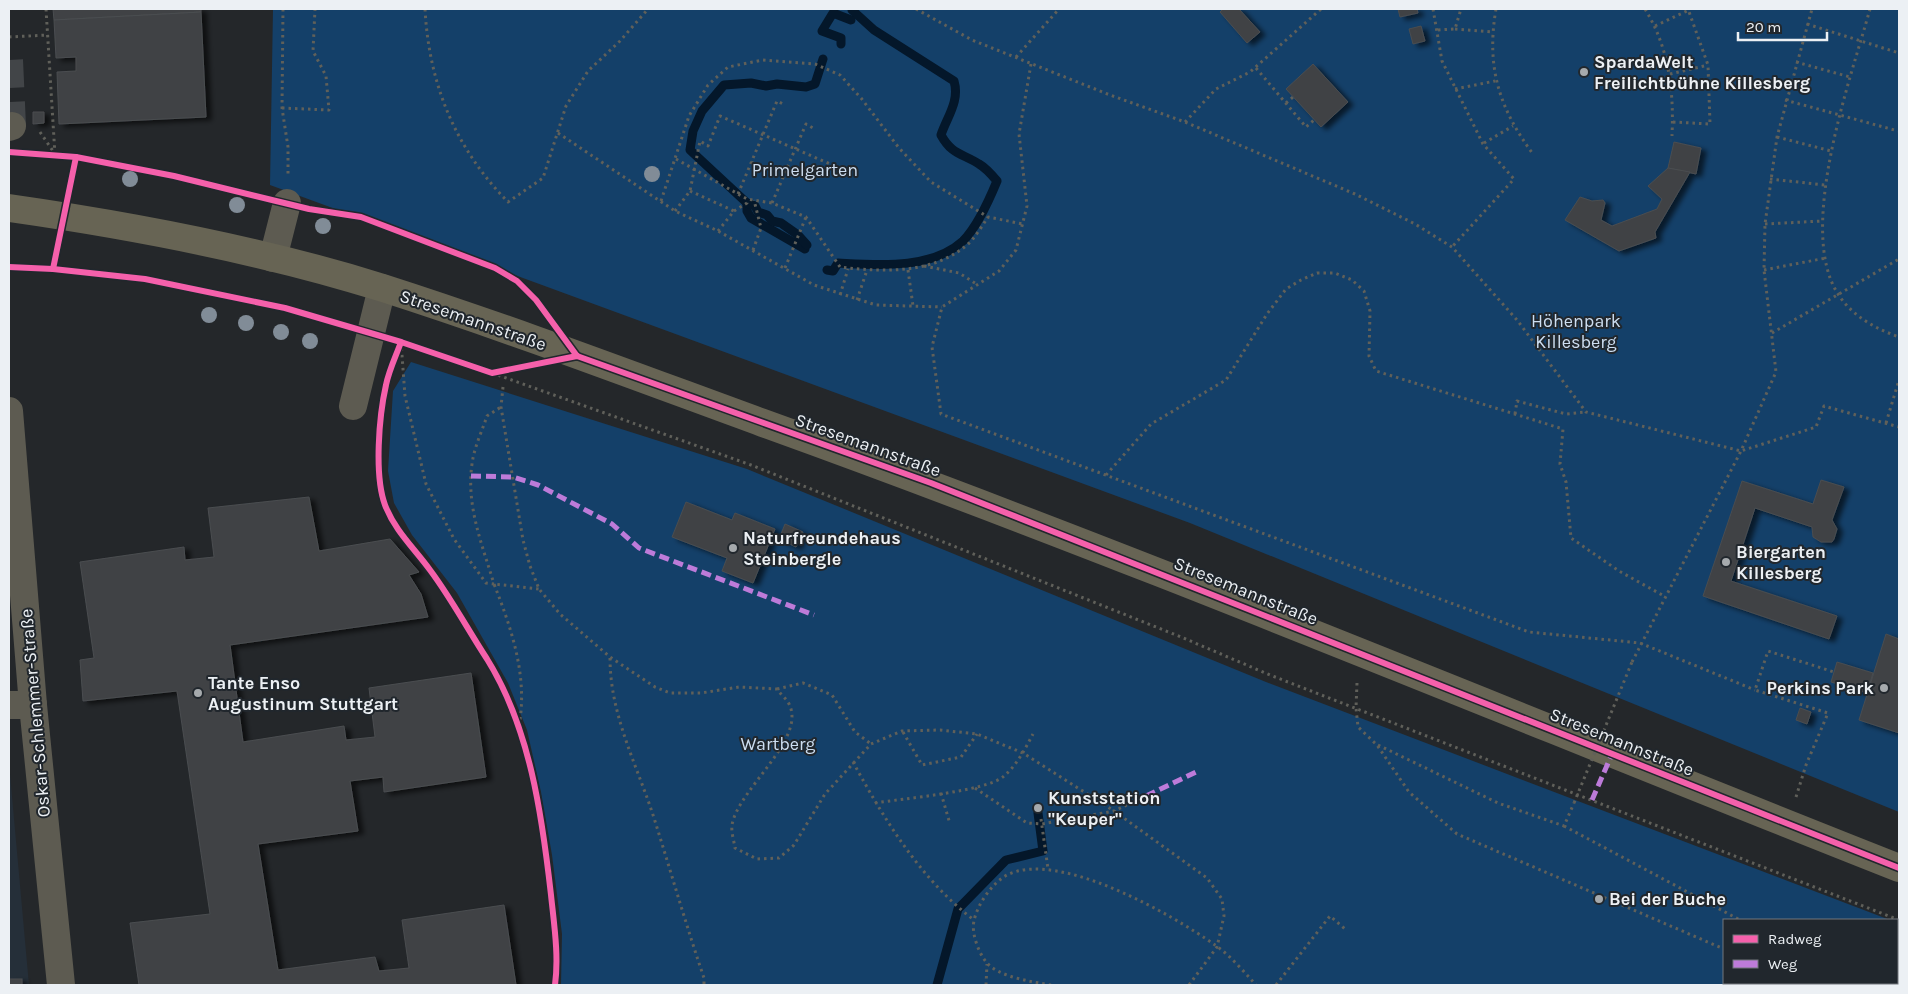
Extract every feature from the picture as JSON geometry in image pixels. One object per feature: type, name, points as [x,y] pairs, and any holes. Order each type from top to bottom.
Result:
[{"type":"main road","name":"Stresemannstraße","points":[[9,208],[143,230],[273,258],[382,288],[931,483],[1899,868]]},
{"type":"street","points":[[273,258],[287,203]]},
{"type":"street","points":[[353,406],[382,288]]},
{"type":"street","name":"Oskar-Schlemmer-Straße","points":[[9,411],[21,705],[61,985]]},
{"type":"path","points":[[46,9],[55,154]]},
{"type":"path","points":[[283,9],[282,108],[288,147],[287,203]]},
{"type":"path","points":[[282,108],[329,110],[326,76],[313,51],[315,9]]},
{"type":"path","points":[[425,9],[433,72],[448,114],[470,157],[487,180],[508,202],[543,178],[566,106],[588,71],[620,41],[648,9]]},
{"type":"path","points":[[916,9],[972,40],[1185,122],[1355,194],[1415,224],[1452,247],[1517,320],[1586,412]]},
{"type":"path","points":[[1016,57],[1059,9]]},
{"type":"path","points":[[1185,122],[1216,89],[1256,68],[1321,9]]},
{"type":"path","points":[[1433,9],[1442,61],[1455,89],[1483,144],[1514,179],[1452,247]]},
{"type":"path","points":[[1455,29],[1461,9]]},
{"type":"path","points":[[1496,9],[1493,32],[1495,81],[1514,126],[1533,154]]},
{"type":"path","points":[[1645,9],[1655,26],[1670,74],[1672,136]]},
{"type":"path","points":[[1655,26],[1689,9],[1708,65],[1710,124],[1673,122]]},
{"type":"path","points":[[1564,826],[1640,643],[1741,451],[1776,372],[1764,270],[1765,224],[1777,137],[1812,9]]},
{"type":"path","points":[[1870,9],[1831,151],[1825,185],[1822,221],[1826,258],[1838,294],[1875,328],[1899,337]]},
{"type":"path","points":[[1807,24],[1899,53]]},
{"type":"path","points":[[1438,30],[1455,29],[1493,32]]},
{"type":"path","points":[[9,37],[48,35]]},
{"type":"path","points":[[661,201],[689,116],[708,85],[728,67],[762,60],[815,64],[840,76],[861,98],[899,148],[931,182],[988,217],[1023,224]]},
{"type":"path","points":[[1796,62],[1850,77]]},
{"type":"path","points":[[558,133],[675,211],[718,231],[814,285],[876,305],[942,307],[999,271],[1016,250],[1026,206],[1019,134],[1032,64]]},
{"type":"path","points":[[1670,74],[1708,65]]},
{"type":"path","points":[[1256,68],[1306,127],[1314,120]]},
{"type":"path","points":[[1455,89],[1495,81]]},
{"type":"path","points":[[1286,103],[1293,97]]},
{"type":"path","points":[[1786,100],[1898,131]]},
{"type":"path","points":[[738,194],[777,101],[785,105]]},
{"type":"path","points":[[675,211],[690,191],[700,141],[708,146],[720,116],[837,167]]},
{"type":"path","points":[[772,203],[806,124],[814,128]]},
{"type":"path","points":[[1483,144],[1514,126]]},
{"type":"path","points":[[1777,137],[1831,151]]},
{"type":"path","points":[[676,159],[747,199],[772,203],[806,217],[840,267],[867,270],[908,270],[948,258],[968,244],[988,217]]},
{"type":"path","points":[[751,162],[783,176]]},
{"type":"path","points":[[1770,179],[1825,185]]},
{"type":"path","points":[[690,191],[734,211]]},
{"type":"path","points":[[718,231],[734,211],[747,203],[747,199]]},
{"type":"path","points":[[752,250],[761,228],[754,200]]},
{"type":"path","points":[[785,268],[806,217]]},
{"type":"path","points":[[1765,224],[1822,221]]},
{"type":"path","points":[[1764,270],[1826,258]]},
{"type":"path","points":[[1772,333],[1899,259]]},
{"type":"path","points":[[923,266],[959,273],[978,285]]},
{"type":"path","points":[[840,294],[848,268]]},
{"type":"path","points":[[856,300],[867,270]]},
{"type":"path","points":[[908,270],[913,306]]},
{"type":"path","points":[[1106,475],[1151,424],[1226,380],[1267,314],[1286,289],[1317,273],[1335,273],[1352,280],[1364,291],[1370,310],[1369,356],[1376,371],[1562,429],[1560,464],[1566,482],[1571,538],[1619,571],[1664,596]]},
{"type":"path","points":[[942,307],[932,346],[941,414],[1529,632],[1640,643],[1755,690],[1828,713],[1806,765]]},
{"type":"path","points":[[401,342],[405,396],[426,484],[454,539],[486,583],[540,589]]},
{"type":"path","points":[[492,373],[511,369]]},
{"type":"path","points":[[492,373],[751,465],[1356,708],[1896,919]]},
{"type":"path","points":[[1886,423],[1899,380]]},
{"type":"path","points":[[504,387],[501,407],[523,540],[530,566],[540,589],[560,614],[610,657],[655,687],[670,693],[701,693],[739,687],[777,689],[803,683],[832,695],[855,732],[871,744]]},
{"type":"path","points":[[1515,414],[1517,401],[1566,414],[1586,412],[1741,451],[1816,426],[1824,406],[1899,427]]},
{"type":"path","points":[[501,407],[487,416],[472,462],[470,486],[472,512],[494,584],[509,620],[520,666],[524,703],[519,726]]},
{"type":"path","points":[[1755,690],[1768,651],[1834,672]]},
{"type":"path","points":[[1360,653],[1356,708],[1358,727],[1377,745],[1409,792],[1456,834],[1723,949]]},
{"type":"path","points":[[610,657],[610,682],[620,724],[654,818],[705,985]]},
{"type":"path","points":[[777,689],[790,704],[793,725],[783,743],[738,806],[731,826],[735,848],[757,859],[779,858],[794,845],[825,794],[871,744],[902,731],[940,730],[976,734],[1023,753],[1114,810],[1207,878],[1222,899],[1224,916],[1217,947],[1189,985]]},
{"type":"path","points":[[902,731],[922,766],[961,757],[976,734]]},
{"type":"path","points":[[875,803],[975,788],[1004,778],[1023,753],[1032,734]]},
{"type":"path","points":[[1377,745],[1498,803],[1564,826],[1738,919]]},
{"type":"path","points":[[853,762],[875,803],[914,858],[958,909],[974,920]]},
{"type":"path","points":[[975,788],[1027,823],[1042,824],[1114,810],[1146,796]]},
{"type":"path","points":[[941,793],[950,824]]},
{"type":"path","points":[[1041,819],[1048,869]]},
{"type":"path","points":[[986,985],[987,964],[974,937],[974,920],[986,894],[1006,876],[1027,869],[1048,869],[1130,895],[1173,917],[1217,947],[1256,985]]},
{"type":"path","points":[[1276,985],[1330,916],[1346,929]]},
{"type":"path","points":[[987,964],[1006,975],[1051,985]]},
{"type":"shaded area","points":[[9,763],[29,985],[9,985]]},
{"type":"green space","name":"Höhenpark Killesberg","points":[[273,9],[1899,9],[1899,812],[1190,523],[270,185]]},
{"type":"green space","name":"Wartberg","points":[[411,362],[747,469],[1266,682],[1887,919],[1723,919],[1723,984],[1898,984],[1898,924],[1899,985],[561,985],[562,934],[552,855],[541,792],[527,730],[508,683],[457,593],[412,535],[394,503],[388,471],[393,391]]},
{"type":"building","points":[[53,9],[201,9],[201,12],[54,20]]},
{"type":"building","points":[[1223,9],[1239,9],[1260,32],[1247,43],[1220,12]]},
{"type":"building","points":[[1398,9],[1417,9],[1418,13],[1400,17]]},
{"type":"building","points":[[201,12],[206,117],[59,124],[57,72],[76,71],[76,57],[56,58],[54,20]]},
{"type":"building","points":[[1421,26],[1425,41],[1413,44],[1409,29]]},
{"type":"building","points":[[1313,64],[1348,102],[1321,127],[1286,89]]},
{"type":"building","points":[[33,112],[44,112],[44,123],[33,124]]},
{"type":"building","points":[[1674,142],[1701,148],[1696,174],[1668,168]]},
{"type":"building","points":[[1668,168],[1690,172],[1655,232],[1656,238],[1619,251],[1565,220],[1580,197],[1592,201],[1603,200],[1605,203],[1601,220],[1612,226],[1657,209],[1662,199],[1648,186]]},
{"type":"building","name":"Biergarten Killesberg","points":[[1821,480],[1844,487],[1832,520],[1837,529],[1832,542],[1821,542],[1813,537],[1812,527],[1755,508],[1731,581],[1837,616],[1829,639],[1703,596],[1742,481],[1813,504]]},
{"type":"building","points":[[309,497],[319,551],[390,539],[419,572],[409,575],[421,594],[428,617],[230,645],[243,742],[344,726],[346,740],[375,737],[369,688],[471,673],[486,777],[384,792],[383,777],[350,781],[358,831],[258,844],[278,970],[375,957],[379,971],[409,968],[402,920],[504,905],[516,985],[139,985],[130,923],[210,914],[177,691],[83,701],[80,660],[94,658],[80,562],[184,547],[185,560],[214,557],[208,508]]},
{"type":"building","name":"Naturfreundehaus Steinbergle","points":[[686,502],[732,520],[735,513],[775,529],[753,583],[722,571],[727,558],[672,537]]},
{"type":"building","points":[[785,524],[803,532],[796,547],[779,539]]},
{"type":"building","name":"Perkins Park","points":[[1886,634],[1899,639],[1899,733],[1859,720]]},
{"type":"building","points":[[1837,662],[1873,673],[1867,693],[1831,682]]},
{"type":"building","points":[[1800,708],[1811,712],[1807,724],[1796,720]]},
{"type":"building","points":[[9,979],[22,979],[22,985],[9,985]]},
{"type":"waterway","points":[[827,270],[833,271],[838,263],[904,264],[936,257],[950,250],[963,241],[973,229],[997,181],[982,166],[953,150],[941,135],[954,102],[954,81],[874,30],[852,10]]},
{"type":"waterway","points":[[841,44],[841,38],[822,31],[833,13],[851,20]]},
{"type":"waterway","points":[[807,245],[798,235],[781,223],[772,221],[767,215],[758,212],[755,206],[747,203],[690,150],[693,131],[702,111],[724,85],[751,83],[766,86],[777,84],[806,87],[815,84],[823,59]]},
{"type":"waterway","points":[[747,203],[747,211],[751,218],[805,249]]},
{"type":"waterway","points":[[937,985],[958,909],[1006,860],[1043,851],[1038,813]]},
{"type":"tunnel","points":[[9,60],[12,126]]},
{"type":"marked path","points":[[471,476],[513,477],[538,485],[612,524],[639,548],[814,615]]},
{"type":"marked path","points":[[1592,800],[1612,754]]},
{"type":"marked path","points":[[1146,796],[1196,772]]},
{"type":"cycle path","points":[[9,152],[76,157],[174,176],[309,209],[361,217],[495,268],[517,281],[536,300],[577,356]]},
{"type":"cycle path","points":[[53,269],[76,157]]},
{"type":"cycle path","points":[[9,267],[53,269],[145,279],[285,308],[401,342],[492,373],[577,356]]},
{"type":"cycle path","points":[[401,342],[387,379],[381,413],[379,462],[382,493],[385,505],[394,523],[438,581],[452,603],[487,659],[502,686],[514,714],[532,773],[543,834],[556,940],[555,985]]},
{"type":"cycle path","points":[[577,356],[931,483],[1899,868]]},
{"type":"place","name":"SpardaWelt Freilichtbühne Killesberg","points":[[1584,72]]},
{"type":"place","name":"Naturfreundehaus Steinbergle","points":[[733,548]]},
{"type":"place","name":"Biergarten Killesberg","points":[[1726,562]]},
{"type":"place","name":"Perkins Park","points":[[1884,688]]},
{"type":"place","name":"Tante Enso Augustinum Stuttgart","points":[[198,693]]},
{"type":"place","name":"Kunststation \"Keuper\"","points":[[1038,808]]},
{"type":"place","name":"Bei der Buche","points":[[1599,899]]},
{"type":"park label","name":"Primelgarten","points":[[805,170]]}]
